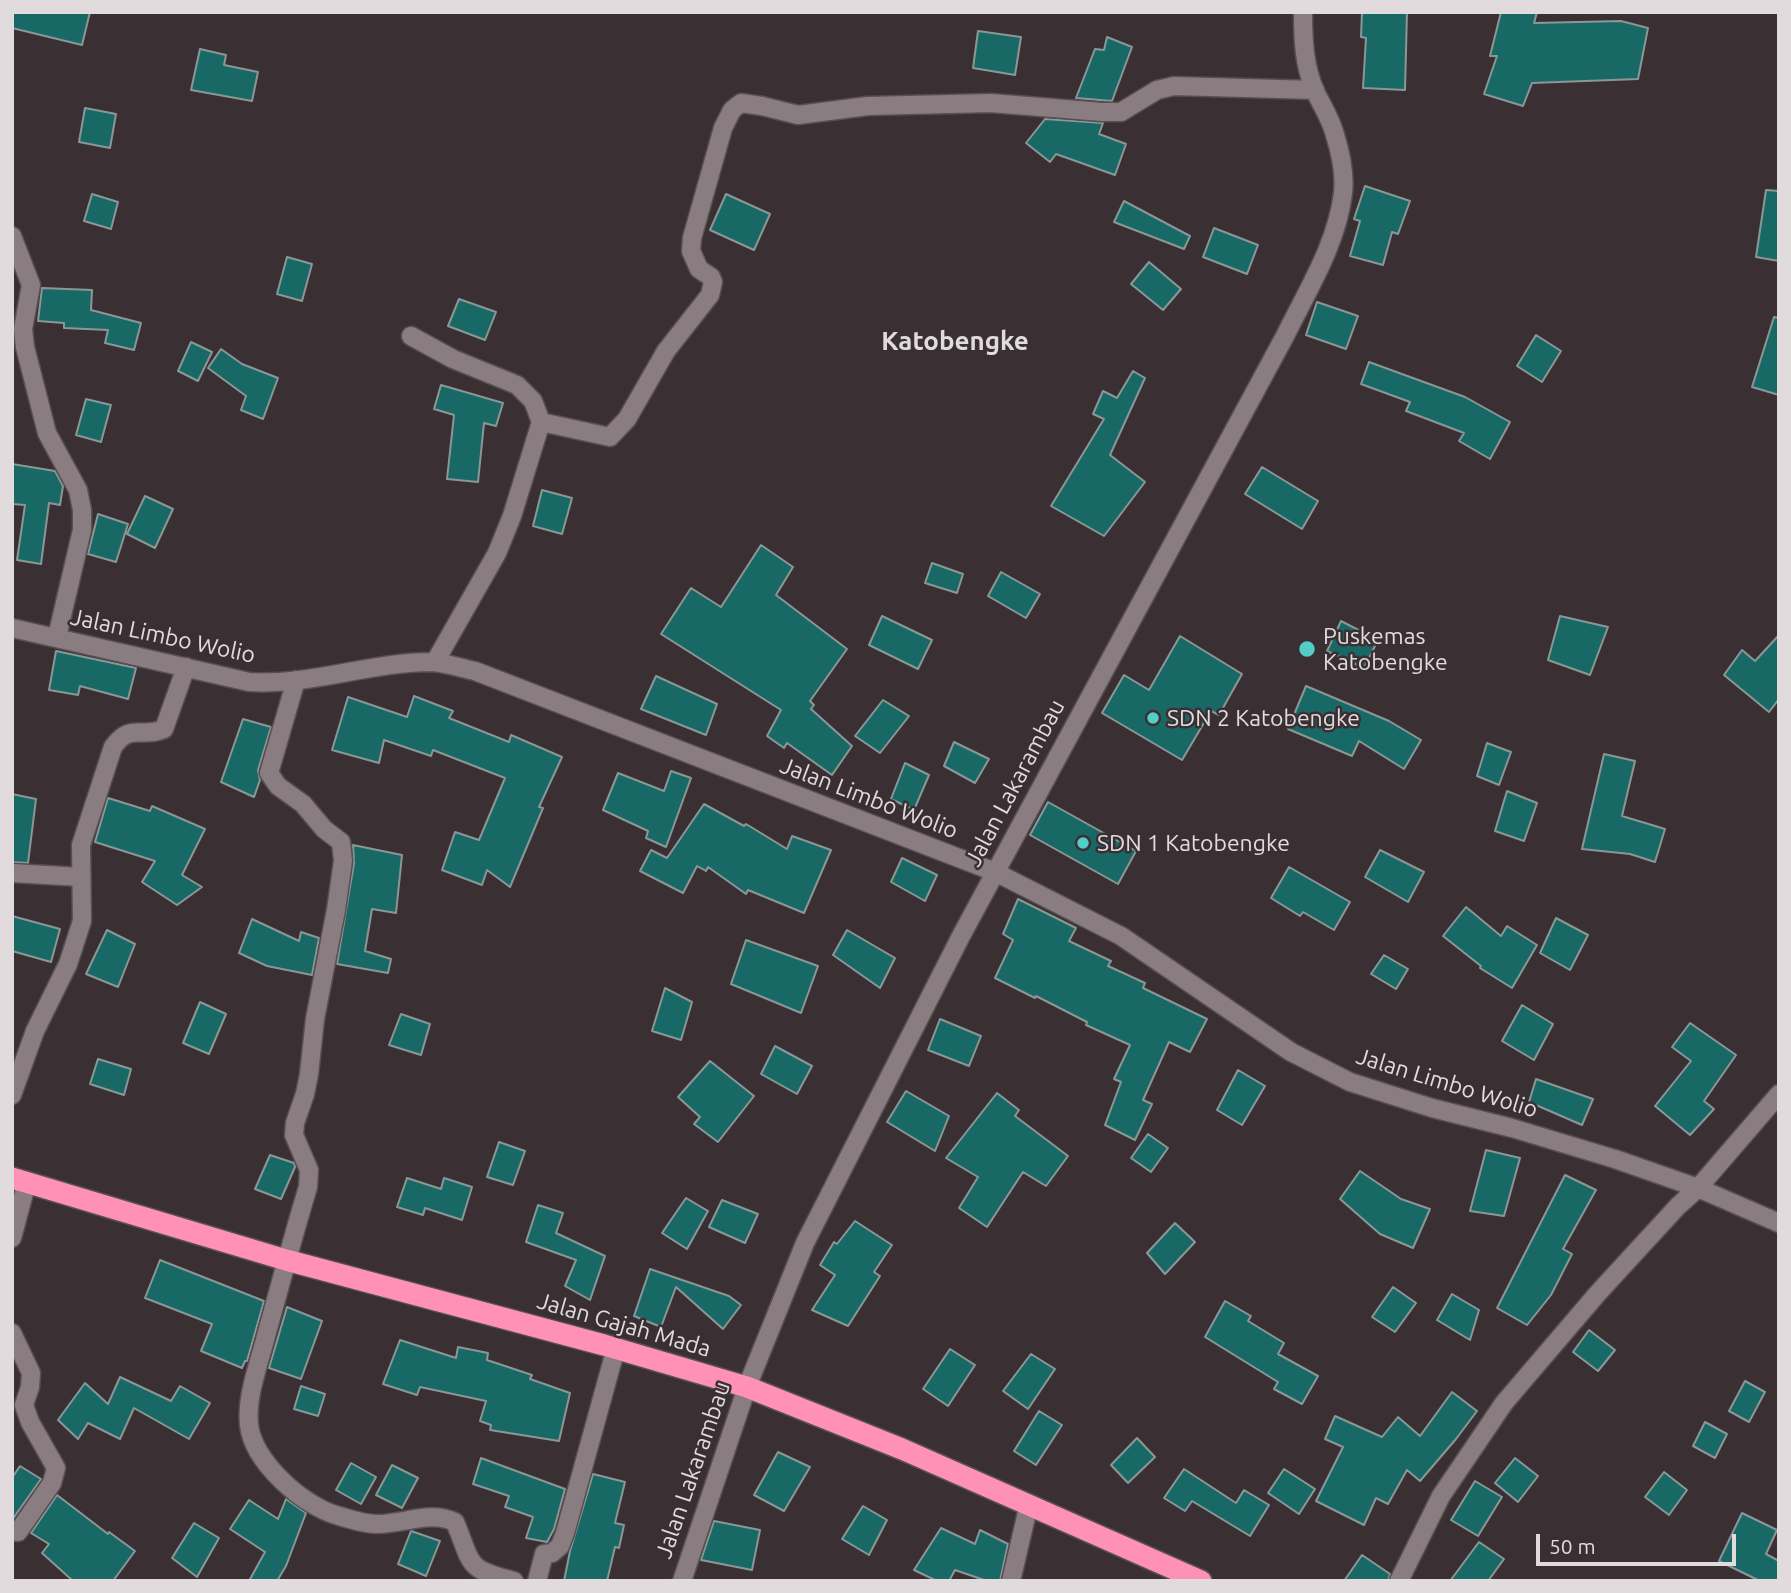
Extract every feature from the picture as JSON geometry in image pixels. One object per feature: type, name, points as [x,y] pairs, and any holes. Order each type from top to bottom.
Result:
[{"type":"highway","name":"Jalan Gajah Mada","points":[[19,1180],[286,1260],[747,1387],[1029,1504],[1201,1581]]},
{"type":"street","name":"Jalan Lakarambau","points":[[682,1581],[747,1387],[811,1232],[948,960],[1285,336],[1334,231],[1343,191],[1339,156],[1335,133],[1315,90],[1303,53],[1303,12]]},
{"type":"street","points":[[541,422],[610,437],[627,419],[666,351],[710,295],[713,282],[710,276],[699,269],[691,251],[692,238],[723,128],[732,110],[741,103],[798,115],[868,106],[991,103],[1102,113],[1121,112],[1157,90],[1174,86],[1315,90]]},
{"type":"street","points":[[12,236],[31,285],[23,329],[25,347],[47,433],[78,490],[82,510],[82,530],[57,637]]},
{"type":"street","points":[[411,336],[453,359],[517,385],[533,401],[541,422],[512,516],[497,553],[435,662]]},
{"type":"street","name":"Jalan Limbo Wolio","points":[[12,628],[249,681],[280,683],[360,669],[435,662],[475,671],[995,872],[1121,936],[1291,1052],[1350,1082],[1615,1159],[1698,1188],[1779,1223]]},
{"type":"street","points":[[12,1095],[35,1031],[68,964],[82,921],[81,845],[113,747],[128,733],[157,732],[164,729],[186,667]]},
{"type":"street","points":[[296,680],[268,773],[278,786],[303,804],[324,829],[341,842],[342,861],[336,910],[315,1019],[309,1074],[295,1123],[294,1135],[309,1170],[308,1187],[253,1388],[249,1425],[255,1448],[290,1489],[312,1504],[336,1516],[375,1524],[434,1517],[450,1520],[455,1522],[467,1556],[474,1567],[490,1575],[514,1581]]},
{"type":"street","points":[[12,873],[81,877]]},
{"type":"street","points":[[1399,1581],[1441,1496],[1504,1403],[1598,1293],[1698,1188],[1779,1094]]},
{"type":"street","points":[[12,1238],[19,1180]]},
{"type":"street","points":[[12,1333],[31,1373],[30,1387],[23,1405],[56,1468],[52,1483],[18,1532]]},
{"type":"street","points":[[537,1581],[544,1554],[552,1553],[560,1546],[565,1533],[616,1349]]},
{"type":"street","points":[[1011,1581],[1029,1504]]},
{"type":"building","points":[[12,12],[90,12],[82,45],[12,28]]},
{"type":"building","points":[[1362,12],[1407,12],[1405,90],[1363,88],[1366,38],[1361,37]]},
{"type":"building","points":[[1501,12],[1537,12],[1534,23],[1621,21],[1648,28],[1638,79],[1532,83],[1523,106],[1484,94],[1497,56],[1490,56]]},
{"type":"building","points":[[978,31],[1021,37],[1015,75],[973,68]]},
{"type":"building","points":[[1107,37],[1132,47],[1112,101],[1076,98],[1095,49],[1104,50]]},
{"type":"building","points":[[200,49],[226,55],[224,65],[258,72],[252,101],[191,90]]},
{"type":"building","points":[[85,108],[116,114],[110,148],[79,142]]},
{"type":"building","points":[[1045,119],[1103,123],[1099,134],[1126,144],[1115,175],[1056,154],[1050,162],[1026,143]]},
{"type":"building","points":[[1365,186],[1410,201],[1398,234],[1392,232],[1383,265],[1350,256],[1360,221],[1354,219]]},
{"type":"building","points":[[1766,190],[1779,191],[1779,261],[1756,257]]},
{"type":"building","points":[[92,194],[118,202],[111,229],[84,221]]},
{"type":"building","points":[[726,194],[770,214],[754,250],[710,230]]},
{"type":"building","points":[[1124,201],[1190,236],[1184,249],[1114,222]]},
{"type":"building","points":[[1214,228],[1258,245],[1247,274],[1203,257]]},
{"type":"building","points":[[287,257],[312,264],[302,301],[277,294]]},
{"type":"building","points":[[1149,262],[1181,289],[1163,310],[1131,284]]},
{"type":"building","points":[[42,288],[92,290],[91,310],[141,323],[134,350],[105,343],[108,330],[64,328],[64,323],[38,321]]},
{"type":"building","points":[[459,299],[496,312],[485,340],[448,326]]},
{"type":"building","points":[[1317,302],[1358,316],[1346,349],[1306,335]]},
{"type":"building","points":[[1774,317],[1779,318],[1779,395],[1752,387]]},
{"type":"building","points":[[1536,335],[1561,351],[1542,382],[1517,366]]},
{"type":"building","points":[[191,342],[212,352],[198,381],[178,371]]},
{"type":"building","points":[[221,349],[242,364],[278,378],[263,419],[241,410],[246,396],[208,368]]},
{"type":"building","points":[[1369,362],[1465,397],[1510,422],[1490,459],[1459,441],[1464,433],[1406,411],[1410,402],[1361,384]]},
{"type":"building","points":[[1133,371],[1145,378],[1110,455],[1145,482],[1104,536],[1051,506],[1104,419],[1093,414],[1103,391],[1117,398]]},
{"type":"building","points":[[441,385],[503,403],[496,426],[484,423],[478,482],[447,479],[454,415],[434,409]]},
{"type":"building","points":[[86,399],[111,405],[101,442],[76,435]]},
{"type":"building","points":[[12,464],[55,471],[63,486],[60,505],[49,503],[41,564],[17,560],[25,505],[12,504]]},
{"type":"building","points":[[1262,467],[1318,501],[1302,529],[1245,494]]},
{"type":"building","points":[[542,490],[572,498],[562,534],[533,526]]},
{"type":"building","points":[[145,496],[173,509],[155,548],[127,534]]},
{"type":"building","points":[[98,514],[128,524],[116,562],[88,554]]},
{"type":"building","points":[[761,545],[793,567],[776,595],[847,649],[810,701],[814,705],[811,709],[852,746],[832,775],[787,743],[784,748],[767,736],[781,710],[661,634],[691,588],[721,607]]},
{"type":"building","points":[[932,563],[963,574],[957,593],[925,583]]},
{"type":"building","points":[[1001,572],[1040,594],[1026,618],[988,596]]},
{"type":"building","points":[[882,616],[932,640],[918,669],[869,645]]},
{"type":"building","points":[[1560,616],[1608,627],[1590,675],[1548,660]]},
{"type":"building","points":[[1341,621],[1378,640],[1364,668],[1327,651]]},
{"type":"building","points":[[1779,635],[1779,699],[1769,712],[1724,675],[1742,650],[1755,661]]},
{"type":"building","points":[[1180,636],[1242,674],[1219,715],[1211,711],[1182,760],[1102,713],[1124,675],[1149,690]]},
{"type":"building","points":[[56,651],[136,668],[128,699],[80,686],[78,695],[49,690]]},
{"type":"building","points":[[656,676],[717,704],[706,735],[641,709]]},
{"type":"building","points":[[1306,686],[1389,721],[1421,740],[1404,769],[1359,741],[1352,756],[1288,729]]},
{"type":"building","points":[[414,696],[453,711],[449,718],[509,742],[511,735],[562,757],[539,807],[543,808],[510,887],[487,870],[482,885],[442,870],[455,832],[479,840],[505,778],[433,750],[431,756],[384,740],[379,763],[332,750],[348,697],[407,717]]},
{"type":"building","points":[[883,700],[909,716],[880,753],[855,736]]},
{"type":"building","points":[[243,719],[271,727],[258,770],[260,780],[254,797],[221,782]]},
{"type":"building","points":[[954,742],[989,759],[975,783],[944,766]]},
{"type":"building","points":[[1487,743],[1511,752],[1499,785],[1477,776]]},
{"type":"building","points":[[1604,754],[1635,761],[1622,816],[1665,829],[1655,862],[1630,854],[1582,849]]},
{"type":"building","points":[[905,763],[929,775],[914,810],[891,799]]},
{"type":"building","points":[[671,771],[691,778],[666,847],[646,838],[648,831],[603,810],[618,773],[664,791]]},
{"type":"building","points":[[1507,791],[1537,803],[1524,841],[1495,831]]},
{"type":"building","points":[[12,794],[36,799],[28,863],[12,862]]},
{"type":"building","points":[[108,798],[150,811],[152,806],[205,829],[182,875],[202,887],[177,905],[142,882],[155,861],[95,842]]},
{"type":"building","name":"SDN 1 Katobengke","points":[[1048,802],[1136,851],[1118,884],[1030,835]]},
{"type":"building","points":[[704,804],[744,826],[746,824],[787,849],[792,836],[831,850],[804,913],[748,890],[746,894],[708,867],[706,871],[697,866],[683,893],[640,871],[651,850],[667,858]]},
{"type":"building","points":[[353,845],[402,855],[396,913],[372,909],[365,951],[391,959],[388,973],[337,964],[354,863]]},
{"type":"building","points":[[1380,850],[1424,872],[1408,902],[1365,877]]},
{"type":"building","points":[[902,858],[937,875],[925,901],[891,882]]},
{"type":"building","points":[[1289,867],[1350,902],[1334,930],[1303,912],[1300,916],[1271,898]]},
{"type":"building","points":[[1018,899],[1076,928],[1069,941],[1111,961],[1108,966],[1145,983],[1143,988],[1207,1019],[1190,1052],[1169,1042],[1143,1100],[1152,1104],[1135,1140],[1105,1125],[1121,1082],[1114,1079],[1130,1045],[1086,1025],[1087,1022],[1036,996],[1035,998],[995,978],[1013,940],[1003,934]]},
{"type":"building","points":[[1466,907],[1501,936],[1507,926],[1537,945],[1512,988],[1480,968],[1481,966],[1443,936]]},
{"type":"building","points":[[12,916],[60,929],[51,962],[12,951]]},
{"type":"building","points":[[1556,918],[1588,935],[1570,970],[1540,953]]},
{"type":"building","points":[[252,919],[299,941],[301,932],[319,938],[312,975],[267,966],[239,953]]},
{"type":"building","points":[[107,930],[135,944],[118,987],[86,974]]},
{"type":"building","points":[[847,930],[895,958],[880,988],[833,955]]},
{"type":"building","points":[[746,940],[818,966],[801,1013],[731,984]]},
{"type":"building","points":[[1384,955],[1408,969],[1396,989],[1371,974]]},
{"type":"building","points":[[665,988],[692,1002],[681,1040],[652,1031]]},
{"type":"building","points":[[200,1002],[226,1014],[209,1054],[183,1043]]},
{"type":"building","points":[[1522,1005],[1553,1024],[1534,1060],[1502,1041]]},
{"type":"building","points":[[401,1014],[430,1024],[421,1055],[389,1045]]},
{"type":"building","points":[[940,1019],[981,1036],[969,1066],[928,1050]]},
{"type":"building","points":[[1690,1023],[1736,1055],[1704,1101],[1714,1109],[1690,1135],[1655,1106],[1691,1061],[1672,1047]]},
{"type":"building","points":[[775,1046],[812,1066],[797,1094],[761,1074]]},
{"type":"building","points":[[98,1059],[131,1069],[124,1095],[90,1084]]},
{"type":"building","points":[[710,1061],[754,1096],[718,1142],[694,1124],[700,1117],[678,1097]]},
{"type":"building","points":[[1238,1070],[1265,1086],[1242,1125],[1217,1110]]},
{"type":"building","points":[[1536,1079],[1593,1099],[1582,1125],[1529,1102]]},
{"type":"building","points":[[906,1091],[949,1116],[935,1151],[887,1122]]},
{"type":"building","points":[[997,1093],[1019,1110],[1015,1116],[1068,1156],[1046,1186],[1023,1172],[987,1227],[959,1208],[978,1177],[946,1158]]},
{"type":"building","points":[[1148,1134],[1168,1148],[1151,1172],[1131,1158]]},
{"type":"building","points":[[499,1142],[525,1151],[513,1185],[487,1177]]},
{"type":"building","points":[[1486,1150],[1520,1158],[1504,1216],[1470,1211]]},
{"type":"building","points":[[270,1155],[294,1163],[295,1167],[281,1199],[255,1189]]},
{"type":"building","points":[[1360,1171],[1401,1199],[1430,1209],[1413,1248],[1380,1234],[1340,1199]]},
{"type":"building","points":[[1565,1175],[1596,1190],[1563,1249],[1572,1254],[1551,1295],[1527,1325],[1497,1308]]},
{"type":"building","points":[[407,1178],[441,1189],[444,1178],[472,1187],[462,1220],[425,1208],[423,1215],[397,1207]]},
{"type":"building","points":[[686,1198],[708,1211],[687,1249],[662,1233]]},
{"type":"building","points":[[722,1200],[758,1214],[745,1243],[709,1227]]},
{"type":"building","points":[[538,1205],[563,1213],[556,1233],[605,1256],[590,1300],[565,1286],[576,1260],[526,1242]]},
{"type":"building","points":[[855,1221],[892,1245],[874,1272],[880,1276],[848,1326],[812,1310],[835,1275],[820,1265],[834,1242],[837,1244]]},
{"type":"building","points":[[1175,1223],[1195,1242],[1165,1274],[1147,1253]]},
{"type":"building","points":[[160,1260],[264,1301],[247,1361],[242,1368],[201,1351],[212,1324],[145,1298]]},
{"type":"building","points":[[650,1269],[729,1296],[741,1305],[723,1329],[676,1287],[661,1327],[634,1316]]},
{"type":"building","points":[[1393,1287],[1416,1303],[1395,1332],[1372,1317]]},
{"type":"building","points":[[1452,1294],[1479,1310],[1470,1340],[1437,1320]]},
{"type":"building","points":[[1225,1301],[1251,1316],[1248,1321],[1284,1343],[1278,1354],[1318,1376],[1302,1404],[1274,1389],[1278,1382],[1205,1337]]},
{"type":"building","points":[[287,1307],[322,1321],[301,1379],[269,1368]]},
{"type":"building","points":[[1589,1330],[1615,1350],[1598,1371],[1573,1352]]},
{"type":"building","points":[[400,1340],[456,1358],[458,1347],[488,1353],[487,1360],[532,1375],[530,1379],[570,1393],[559,1441],[490,1430],[491,1425],[480,1421],[486,1401],[420,1387],[417,1395],[383,1384]]},
{"type":"building","points":[[950,1349],[975,1365],[948,1406],[923,1389]]},
{"type":"building","points":[[1031,1354],[1055,1369],[1028,1409],[1003,1391]]},
{"type":"building","points":[[120,1377],[171,1401],[180,1386],[210,1403],[189,1439],[134,1408],[120,1439],[88,1423],[78,1439],[58,1420],[85,1383],[108,1404]]},
{"type":"building","points":[[1745,1381],[1765,1392],[1749,1422],[1729,1411]]},
{"type":"building","points":[[301,1386],[325,1394],[318,1416],[294,1409]]},
{"type":"building","points":[[1452,1392],[1477,1411],[1420,1481],[1407,1470],[1388,1504],[1376,1498],[1364,1525],[1316,1501],[1343,1447],[1325,1439],[1335,1416],[1382,1437],[1398,1417],[1420,1436]]},
{"type":"building","points":[[1039,1411],[1062,1425],[1036,1465],[1014,1451]]},
{"type":"building","points":[[1705,1422],[1727,1434],[1715,1458],[1693,1446]]},
{"type":"building","points":[[1137,1438],[1155,1457],[1128,1483],[1111,1465]]},
{"type":"building","points":[[778,1452],[810,1467],[784,1511],[754,1495]]},
{"type":"building","points":[[481,1458],[565,1489],[554,1529],[547,1542],[526,1538],[533,1517],[505,1507],[509,1496],[473,1484]]},
{"type":"building","points":[[1515,1458],[1538,1476],[1518,1502],[1495,1483]]},
{"type":"building","points":[[351,1463],[376,1477],[361,1504],[336,1490]]},
{"type":"building","points":[[392,1465],[418,1478],[402,1508],[376,1495]]},
{"type":"building","points":[[20,1466],[41,1479],[12,1520],[12,1478]]},
{"type":"building","points":[[1184,1469],[1236,1503],[1244,1490],[1269,1505],[1250,1536],[1192,1501],[1185,1511],[1164,1498]]},
{"type":"building","points":[[1284,1469],[1315,1489],[1299,1514],[1268,1493]]},
{"type":"building","points":[[1664,1472],[1687,1490],[1669,1515],[1645,1497]]},
{"type":"building","points":[[593,1474],[625,1482],[615,1523],[624,1525],[619,1548],[615,1547],[607,1581],[564,1581],[570,1551]]},
{"type":"building","points":[[1475,1481],[1502,1497],[1478,1536],[1451,1520]]},
{"type":"building","points":[[57,1495],[135,1551],[113,1581],[73,1581],[42,1553],[49,1544],[31,1533]]},
{"type":"building","points":[[286,1499],[306,1513],[286,1566],[277,1581],[249,1581],[265,1552],[230,1529],[249,1500],[278,1519]]},
{"type":"building","points":[[863,1506],[887,1520],[869,1555],[842,1539]]},
{"type":"building","points":[[1742,1513],[1777,1530],[1766,1554],[1779,1561],[1779,1581],[1760,1581],[1719,1561]]},
{"type":"building","points":[[714,1521],[760,1530],[752,1570],[701,1560]]},
{"type":"building","points":[[194,1523],[219,1538],[197,1577],[172,1558]]},
{"type":"building","points":[[941,1528],[975,1544],[980,1530],[1008,1544],[1000,1581],[987,1581],[955,1570],[949,1581],[937,1581],[914,1570]]},
{"type":"building","points":[[411,1531],[440,1541],[426,1576],[398,1564]]},
{"type":"building","points":[[1479,1542],[1504,1559],[1488,1581],[1450,1581]]},
{"type":"building","points":[[1362,1555],[1390,1574],[1388,1581],[1344,1581]]},
{"type":"place","name":"Puskemas Katobengke","points":[[1307,649]]},
{"type":"place","name":"SDN 2 Katobengke","points":[[1153,718]]},
{"type":"place","name":"SDN 1 Katobengke","points":[[1083,843]]},
{"type":"district","name":"Katobengke","points":[[955,341]]}]
